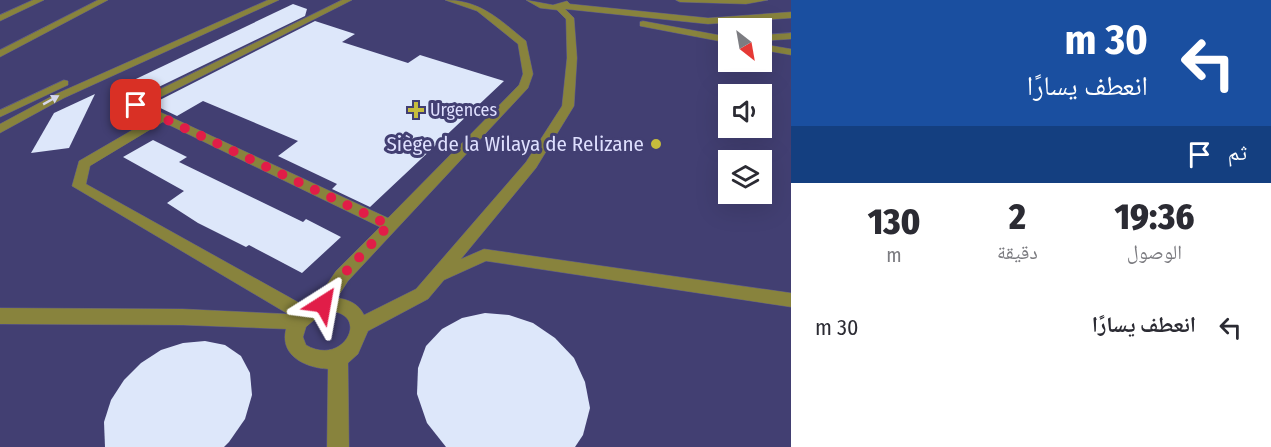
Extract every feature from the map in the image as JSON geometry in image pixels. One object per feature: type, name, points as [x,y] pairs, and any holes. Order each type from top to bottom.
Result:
[{"type":"street","points":[[0,18],[40,0]]},
{"type":"street","points":[[0,54],[104,0]]},
{"type":"street","points":[[0,114],[111,62],[257,0]]},
{"type":"street","points":[[0,129],[60,96],[275,0]]},
{"type":"street","points":[[348,0],[136,105],[389,225]]},
{"type":"street","points":[[323,304],[343,306],[357,317],[360,326],[356,345],[338,358],[316,360],[306,356],[295,341],[294,331],[301,318],[323,304],[342,276],[389,225],[524,86],[528,74],[523,43],[480,9],[448,0]]},
{"type":"street","points":[[530,0],[541,6],[563,4],[645,16],[716,21],[791,15]]},
{"type":"street","points":[[680,0],[764,0]]},
{"type":"street","points":[[360,326],[422,294],[531,165],[568,106],[572,58],[570,18],[563,4]]},
{"type":"street","points":[[586,8],[614,19],[718,38]]},
{"type":"street","points":[[772,37],[791,36]]},
{"type":"street","points":[[772,49],[791,52]]},
{"type":"street","points":[[163,117],[84,164],[79,186],[301,318]]},
{"type":"street","points":[[437,278],[484,255],[791,300]]},
{"type":"street","points":[[0,316],[301,318]]},
{"type":"street","points":[[338,358],[338,447]]},
{"type":"building","points":[[293,4],[307,9],[305,16],[138,97],[117,88]]},
{"type":"building","points":[[315,21],[355,34],[342,42],[408,63],[420,55],[504,81],[370,207],[332,189],[337,184],[278,156],[298,141],[203,101],[177,116],[152,104]]},
{"type":"building","points":[[95,94],[69,148],[31,153],[54,113]]},
{"type":"building","points":[[153,140],[187,157],[179,162],[303,222],[306,219],[341,237],[302,273],[249,245],[246,247],[198,223],[167,203],[184,191],[123,157]]},
{"type":"building","points":[[485,313],[509,315],[533,323],[555,338],[574,358],[585,382],[590,408],[583,435],[575,447],[446,447],[427,423],[417,394],[418,368],[426,346],[442,329],[462,318]]},
{"type":"building","points":[[205,341],[225,345],[241,356],[250,373],[252,395],[245,419],[229,442],[224,447],[105,447],[104,422],[111,400],[124,380],[141,363],[161,350],[183,343]]},
{"type":"place","name":"Urgences","points":[[416,110]]},
{"type":"place","name":"Siège de la Wilaya de Relizane","points":[[656,144]]},
{"type":"route","points":[[136,105],[389,225],[342,276],[323,304]]}]
